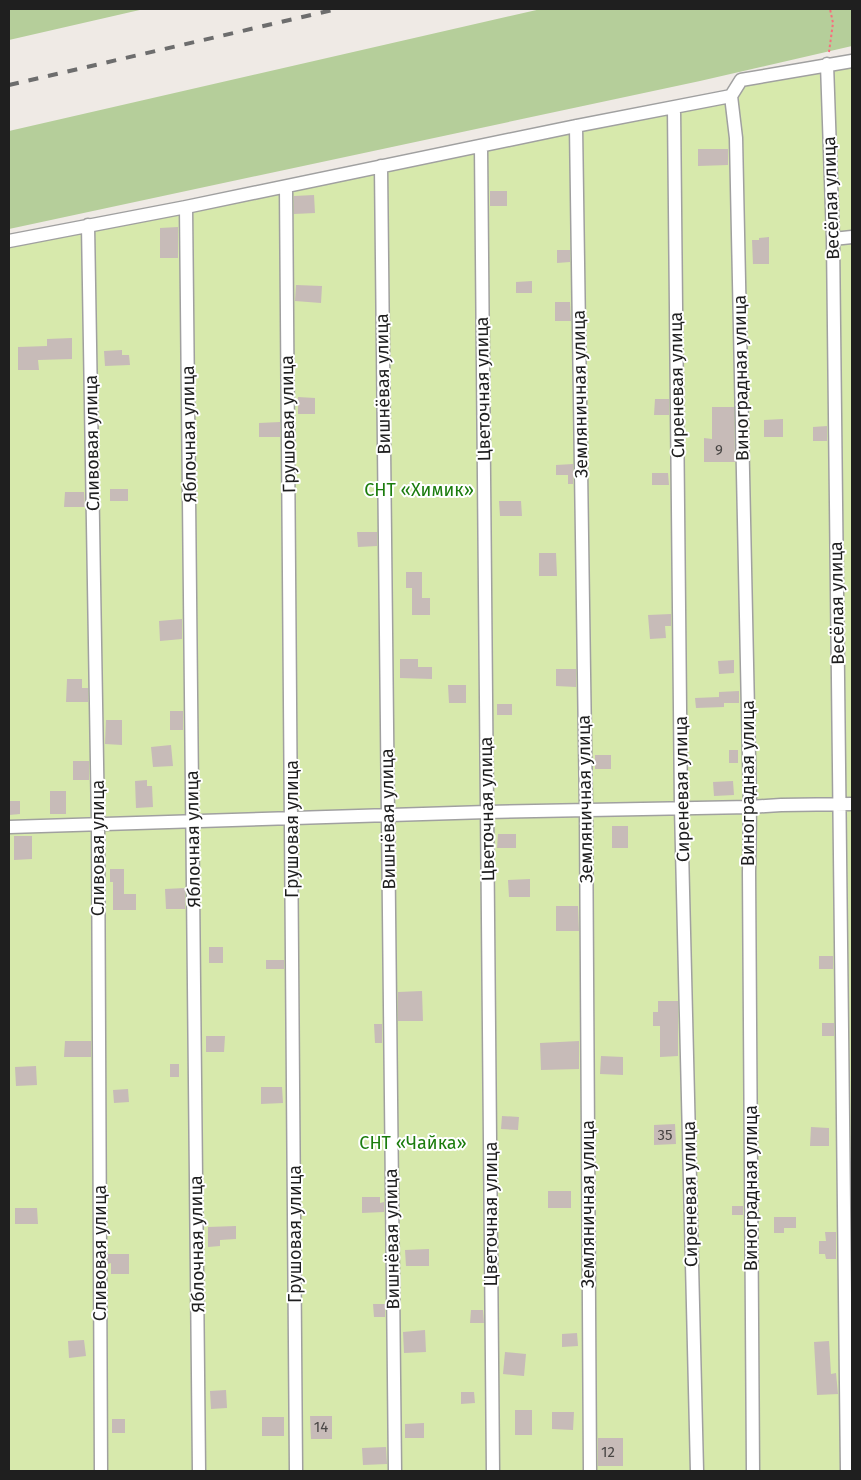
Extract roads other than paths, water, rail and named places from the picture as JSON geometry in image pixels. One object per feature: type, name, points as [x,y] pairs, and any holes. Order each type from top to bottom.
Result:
[{"type":"street","points":[[9,241],[286,187],[576,126],[731,96],[741,80],[852,61]]},
{"type":"street","name":"Весёлая улица","points":[[827,64],[833,239],[846,1471]]},
{"type":"street","name":"Виноградная улица","points":[[731,96],[736,138],[750,807],[753,1471]]},
{"type":"street","name":"Сиреневая улица","points":[[674,108],[681,808],[697,1471]]},
{"type":"street","name":"Земляничная улица","points":[[576,126],[586,810],[590,1471]]},
{"type":"street","name":"Цветочная улица","points":[[481,146],[493,1471]]},
{"type":"street","name":"Вишнёвая улица","points":[[381,166],[394,1471]]},
{"type":"street","name":"Грушовая улица","points":[[286,187],[296,1471]]},
{"type":"street","name":"Яблочная улица","points":[[186,207],[199,1471]]},
{"type":"street","name":"Сливовая улица","points":[[88,225],[98,823],[101,1471]]},
{"type":"street","points":[[833,239],[852,237]]},
{"type":"street","points":[[9,827],[487,812],[852,804]]},
{"type":"railway","points":[[9,85],[337,9]]},
{"type":"park label","name":"СНТ «Химик»","points":[[419,490]]},
{"type":"park label","name":"СНТ «Чайка»","points":[[413,1143]]}]
